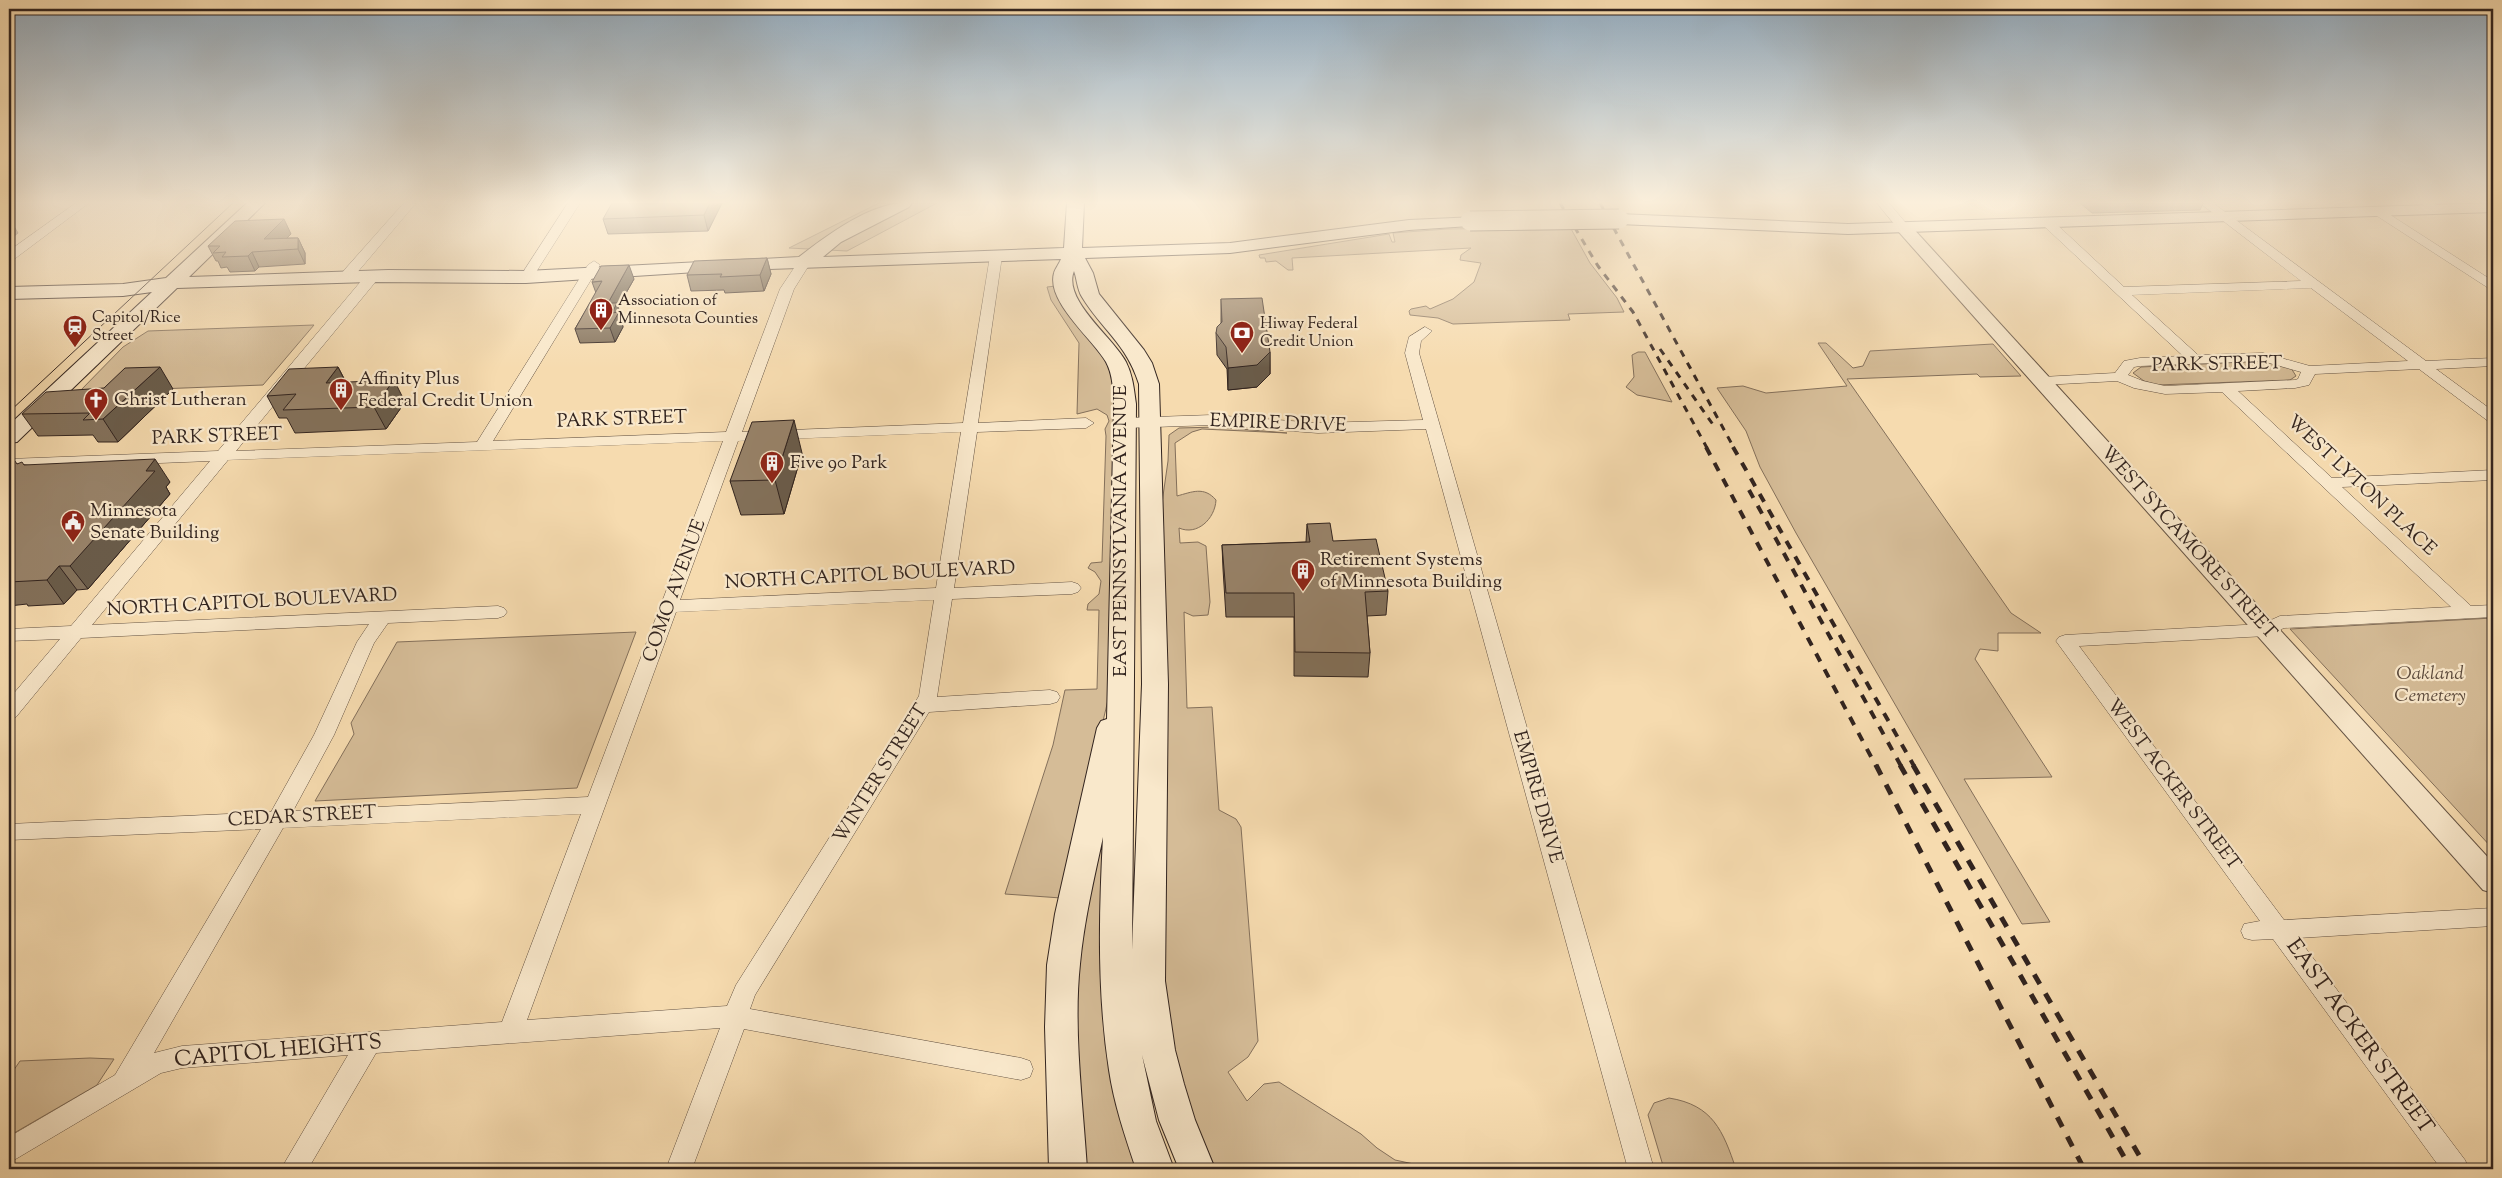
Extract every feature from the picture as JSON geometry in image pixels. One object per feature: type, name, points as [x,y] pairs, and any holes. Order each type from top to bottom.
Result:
[{"type":"main road","points":[[9,437],[198,258]]},
{"type":"main road","points":[[752,264],[771,258]]},
{"type":"main road","name":"COMO AVENUE","points":[[805,262],[810,258]]},
{"type":"main road","points":[[9,293],[123,290],[172,283],[933,258]]},
{"type":"main road","name":"EAST PENNSYLVANIA AVENUE","points":[[1071,258],[1062,274],[1064,289],[1073,307],[1116,362],[1138,423],[1155,684],[1148,981],[1158,1050],[1166,1084],[1177,1120],[1197,1169]]},
{"type":"main road","name":"EAST PENNSYLVANIA AVENUE","points":[[1075,258],[1084,273],[1090,295],[1142,362],[1149,384],[1138,423],[1122,680],[1116,982],[1118,1015],[1131,1089],[1155,1169]]},
{"type":"main road","points":[[9,283],[134,279],[172,283]]},
{"type":"main road","points":[[1068,1169],[1062,1027],[1066,939],[1122,680]]},
{"type":"street","points":[[345,278],[362,258]]},
{"type":"street","points":[[529,272],[538,258]]},
{"type":"street","name":"WINTER STREET","points":[[679,1169],[727,1044],[744,992],[925,705],[928,697],[996,258]]},
{"type":"street","name":"WEST SYCAMORE STREET","points":[[1931,258],[2493,882]]},
{"type":"street","points":[[2085,258],[2195,360]]},
{"type":"street","points":[[2282,258],[2493,418]]},
{"type":"street","points":[[2449,258],[2493,287]]},
{"type":"street","name":"COMO AVENUE","points":[[511,1031],[787,289],[805,262]]},
{"type":"street","points":[[482,446],[591,270]]},
{"type":"street","points":[[9,712],[372,277]]},
{"type":"street","points":[[2120,291],[2316,284]]},
{"type":"street","name":"EMPIRE DRIVE","points":[[1425,331],[1414,340],[1412,353],[1641,1169]]},
{"type":"street","points":[[2042,381],[2119,377],[2129,364],[2263,357],[2309,370],[2493,362]]},
{"type":"street","name":"PARK STREET","points":[[2119,377],[2139,386],[2165,390],[2226,388],[2295,384],[2304,382],[2309,370]]},
{"type":"street","name":"WEST LYTON PLACE","points":[[2226,388],[2468,613]]},
{"type":"street","name":"EMPIRE DRIVE","points":[[1138,423],[1212,420],[1318,428],[1432,424]]},
{"type":"street","name":"PARK STREET","points":[[9,464],[1086,422]]},
{"type":"street","points":[[2328,483],[2493,475]]},
{"type":"street","name":"NORTH CAPITOL BOULEVARD","points":[[669,606],[1072,588]]},
{"type":"street","points":[[2266,630],[2280,622],[2493,611]]},
{"type":"street","name":"NORTH CAPITOL BOULEVARD","points":[[9,635],[382,619],[498,612]]},
{"type":"street","points":[[123,1083],[324,736],[366,642],[382,619]]},
{"type":"street","name":"WEST ACKER STREET","points":[[2266,630],[2065,641],[2280,928]]},
{"type":"street","points":[[925,705],[1050,698]]},
{"type":"street","name":"CEDAR STREET","points":[[9,832],[278,818],[595,805]]},
{"type":"street","points":[[2252,931],[2493,916]]},
{"type":"street","name":"EAST ACKER STREET","points":[[2280,928],[2456,1169]]},
{"type":"street","name":"CAPITOL HEIGHTS","points":[[9,1151],[156,1063],[182,1057],[368,1044],[511,1031],[710,1017],[736,1017],[1021,1069]]},
{"type":"street","points":[[294,1169],[368,1044]]},
{"type":"green space","points":[[1260,258],[1292,258],[1293,270],[1288,270],[1276,261],[1266,262],[1265,258]]},
{"type":"green space","points":[[1460,258],[1587,258],[1617,298],[1624,312],[1568,314],[1570,320],[1453,324],[1438,318],[1410,315],[1409,311],[1411,309],[1426,306],[1430,309],[1453,299],[1474,282],[1481,263],[1460,260]]},
{"type":"green space","points":[[1056,286],[1105,358],[1115,385],[1108,700],[1061,898],[1005,894],[1053,745],[1065,690],[1097,689],[1099,610],[1087,610],[1088,604],[1099,594],[1101,581],[1095,572],[1088,568],[1091,563],[1102,562],[1105,429],[1109,421],[1107,415],[1097,409],[1077,414],[1079,343],[1051,300],[1047,287]]},
{"type":"green space","points":[[314,325],[263,385],[79,392],[123,347],[148,331]]},
{"type":"green space","points":[[1818,343],[1826,343],[1853,368],[1863,366],[1870,351],[1993,344],[2021,376],[1980,377],[1977,374],[1847,379],[2011,613],[2041,633],[1998,633],[1998,651],[1980,649],[1975,659],[2052,777],[1964,779],[2050,922],[2022,924],[1796,533],[1760,467],[1746,431],[1717,388],[1743,386],[1766,393],[1847,386]]},
{"type":"green space","points":[[1638,352],[1645,352],[1672,402],[1637,395],[1626,387],[1634,377],[1632,355]]},
{"type":"green space","points":[[2264,361],[2291,368],[2296,376],[2290,380],[2157,385],[2144,381],[2133,373],[2141,367]]},
{"type":"green space","points":[[1217,427],[1287,433],[1202,429],[1192,432],[1175,443],[1177,496],[1198,491],[1207,493],[1216,500],[1212,514],[1204,524],[1192,530],[1179,528],[1180,543],[1198,542],[1206,546],[1210,602],[1208,615],[1193,616],[1184,612],[1187,708],[1212,707],[1219,810],[1236,819],[1241,827],[1258,1041],[1248,1057],[1228,1072],[1247,1101],[1264,1084],[1279,1082],[1361,1134],[1395,1160],[1437,1169],[1216,1169],[1195,1123],[1180,1078],[1164,1001],[1162,503],[1168,461],[1169,435],[1179,428]]},
{"type":"green space","name":"Oakland Cemetery","points":[[2493,618],[2493,849],[2290,629]]},
{"type":"green space","points":[[636,632],[577,788],[315,801],[354,734],[351,723],[397,642]]},
{"type":"green space","points":[[1104,816],[1131,1139],[1142,1169],[1083,1169],[1075,1036],[1079,948]]},
{"type":"green space","points":[[90,1058],[114,1059],[97,1085],[9,1136],[9,1077],[20,1061]]},
{"type":"green space","points":[[1669,1098],[1696,1107],[1714,1122],[1721,1132],[1736,1169],[1664,1169],[1648,1115],[1654,1103]]},
{"type":"building","points":[[767,258],[760,275],[720,277],[722,274],[687,275],[694,261]]},
{"type":"building","points":[[629,265],[608,303],[617,303],[612,313],[619,312],[610,328],[575,329],[602,281],[592,282],[601,266]]},
{"type":"building","name":"Hiway Federal Credit Union","points":[[1262,298],[1270,352],[1257,365],[1228,368],[1226,347],[1216,333],[1217,327],[1222,322],[1221,299]]},
{"type":"building","points":[[160,367],[103,419],[83,420],[90,413],[22,414],[46,392],[104,388],[125,368]]},
{"type":"building","points":[[338,367],[326,383],[394,380],[374,407],[283,410],[296,394],[267,396],[289,369]]},
{"type":"building","points":[[794,420],[775,480],[730,481],[752,422]]},
{"type":"building","points":[[155,459],[146,471],[155,471],[70,566],[59,566],[47,580],[9,582],[11,581],[9,581],[9,463],[15,461],[17,464],[22,462],[24,465]]},
{"type":"building","name":"Retirement Systems of Minnesota Building","points":[[1330,523],[1333,541],[1376,539],[1388,591],[1365,592],[1370,653],[1295,652],[1294,593],[1226,593],[1222,545],[1310,542],[1307,524]]},
{"type":"tram line","points":[[9,412],[174,258]]},
{"type":"railway","points":[[1593,258],[1633,312],[1707,448]]},
{"type":"railway","points":[[1630,258],[1734,448]]},
{"type":"railway","points":[[1660,349],[1714,426]]},
{"type":"railway","points":[[1706,447],[1876,766]]},
{"type":"railway","points":[[1733,447],[1914,766]]},
{"type":"railway","points":[[1749,490],[1901,766]]},
{"type":"railway","points":[[1876,765],[2084,1169]]},
{"type":"railway","points":[[1900,765],[2131,1169]]},
{"type":"railway","points":[[1913,765],[2147,1169]]},
{"type":"place","name":"Association of Minnesota Counties","points":[[601,331]]},
{"type":"place","name":"Capitol/Rice Street","points":[[75,348]]},
{"type":"place","name":"Hiway Federal Credit Union","points":[[1242,354]]},
{"type":"place","name":"Affinity Plus Federal Credit Union","points":[[341,411]]},
{"type":"place","name":"Christ Lutheran","points":[[96,421]]},
{"type":"place","name":"Five 90 Park","points":[[772,484]]},
{"type":"place","name":"Minnesota Senate Building","points":[[73,543]]},
{"type":"place","name":"Retirement Systems of Minnesota Building","points":[[1303,592]]}]
